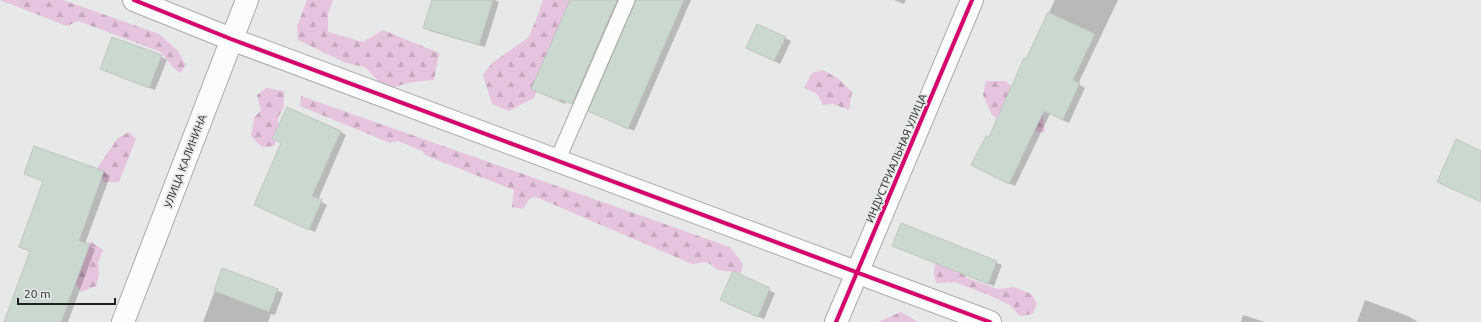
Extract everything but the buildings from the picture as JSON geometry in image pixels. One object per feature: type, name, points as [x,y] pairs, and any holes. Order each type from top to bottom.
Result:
[{"type":"street","points":[[134,0],[231,39],[990,322]]},
{"type":"street","name":"УЛИЦА КАЛИНИНА","points":[[123,322],[247,0]]},
{"type":"street","name":"ИНДУСТРИАЛЬНАЯ УЛИЦА","points":[[836,322],[972,0]]},
{"type":"lane","points":[[557,161],[627,0]]},
{"type":"green space","points":[[0,0],[63,0],[159,34],[178,51],[186,65],[180,73],[161,52],[78,21],[67,26]]},
{"type":"green space","points":[[307,0],[333,0],[328,14],[328,32],[363,42],[383,30],[439,53],[434,80],[413,82],[386,89],[365,67],[346,63],[298,40],[297,26]]},
{"type":"green space","points":[[543,0],[579,0],[534,98],[509,111],[492,104],[483,75],[492,63],[529,37]]},
{"type":"green space","points":[[823,70],[839,79],[852,92],[849,110],[833,104],[823,105],[817,94],[804,88],[812,73]]},
{"type":"green space","points":[[986,81],[1006,81],[1015,90],[1016,103],[1043,115],[1045,133],[1004,124],[992,115],[983,95]]},
{"type":"green space","points":[[266,88],[284,91],[284,107],[278,117],[278,136],[274,146],[262,147],[251,136],[254,118],[261,110],[257,95]]},
{"type":"green space","points":[[301,96],[730,247],[743,264],[741,273],[718,270],[707,262],[692,264],[536,197],[530,198],[523,209],[512,207],[514,190],[425,155],[422,151],[398,141],[390,143],[300,106]]},
{"type":"green space","points":[[129,132],[136,139],[119,182],[105,182],[93,174],[118,138]]},
{"type":"green space","points":[[90,241],[103,250],[98,263],[99,274],[96,286],[81,292],[72,278]]},
{"type":"green space","points":[[936,259],[946,259],[967,278],[998,289],[1014,287],[1031,294],[1037,303],[1033,314],[1020,316],[1010,305],[989,295],[954,282],[936,283],[934,273]]},
{"type":"green space","points":[[901,312],[918,322],[878,322]]},
{"type":"cycle path","points":[[134,0],[231,39],[990,322]]},
{"type":"cycle path","points":[[836,322],[972,0]]}]
